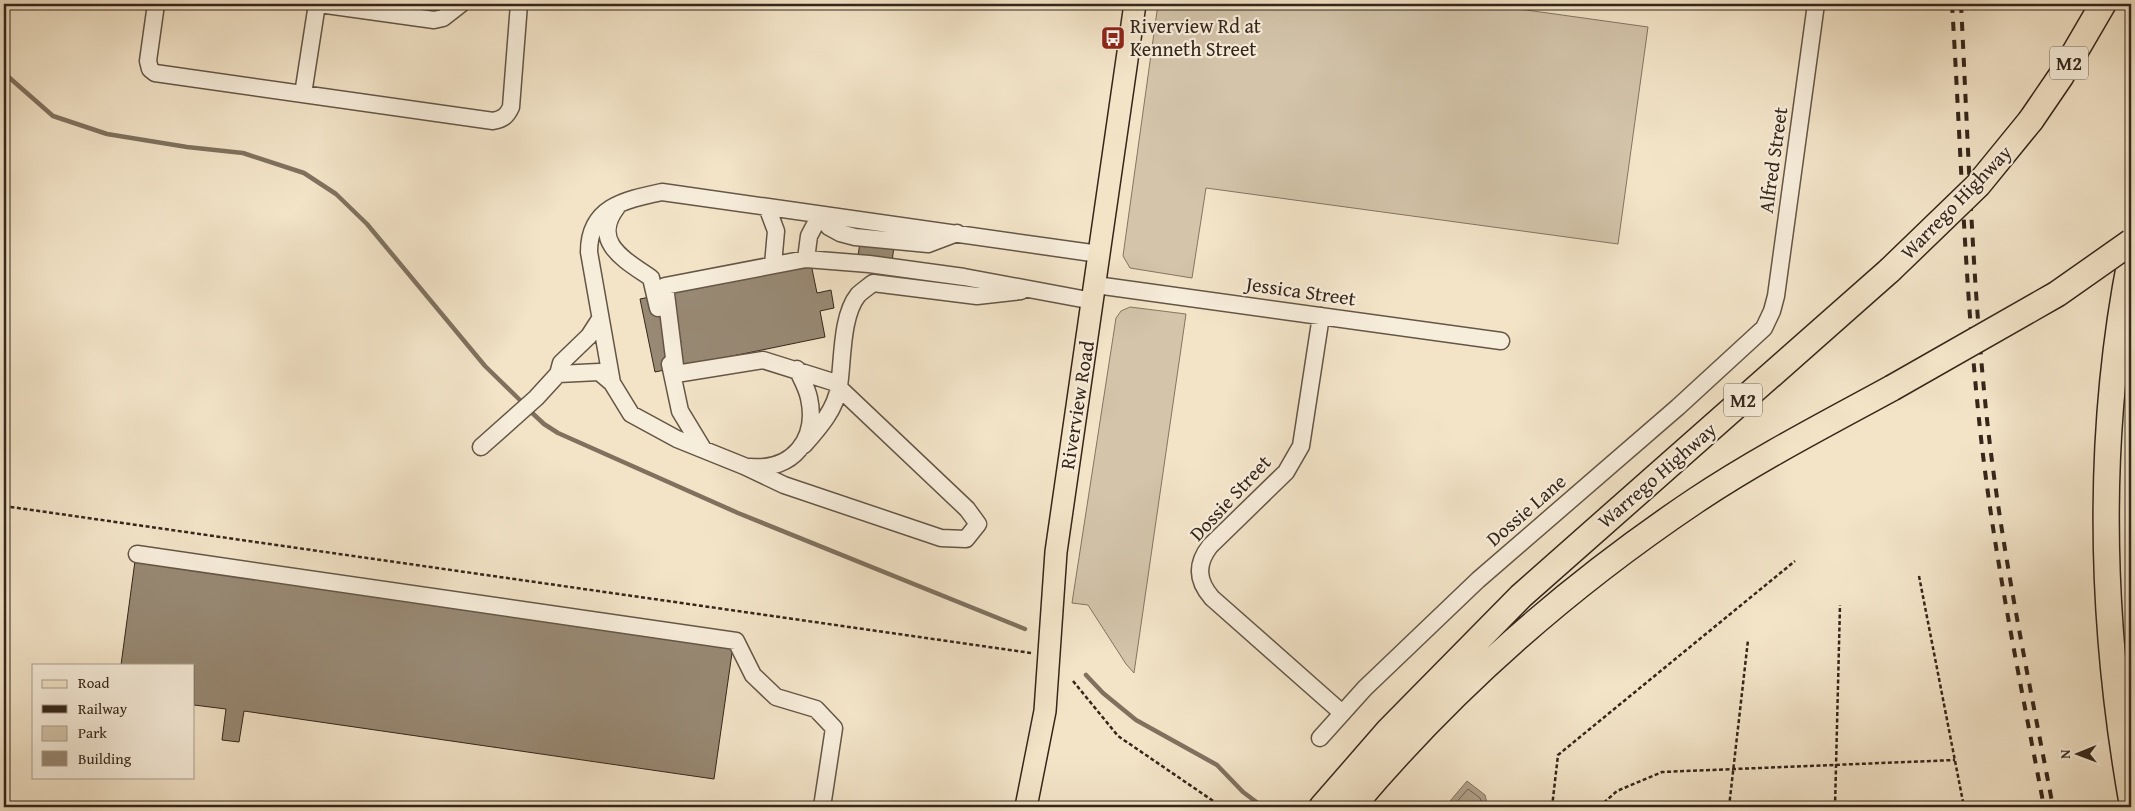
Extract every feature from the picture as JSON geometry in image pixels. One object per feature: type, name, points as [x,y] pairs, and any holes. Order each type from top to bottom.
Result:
[{"type":"highway","name":"Warrego Highway","points":[[1322,807],[1389,730],[1520,596],[1890,270],[1978,185],[2031,120],[2061,76],[2103,4]]},
{"type":"highway","name":"Warrego Highway","points":[[1352,807],[1390,761],[1495,656],[1594,573],[1697,500],[1801,437],[1892,388],[2057,294],[2131,242]]},
{"type":"highway","points":[[2131,257],[2115,360],[2107,481],[2106,546],[2114,674],[2131,797]]},
{"type":"highway","points":[[2114,674],[2106,735],[2117,807]]},
{"type":"main road","name":"Riverview Road","points":[[1026,807],[1045,711],[1056,552],[1135,4]]},
{"type":"street","points":[[156,4],[148,61],[150,69],[155,73],[493,121],[501,119],[508,114],[511,108],[519,4]]},
{"type":"street","points":[[303,94],[318,4],[434,20],[443,18],[461,4]]},
{"type":"street","name":"Alfred Street","points":[[1768,322],[1776,296],[1816,4]]},
{"type":"street","points":[[612,383],[589,252],[589,238],[594,223],[618,205],[632,198],[662,192],[1099,254]]},
{"type":"street","points":[[618,205],[609,217],[607,236],[616,253],[651,278],[680,411],[703,450]]},
{"type":"street","points":[[767,206],[776,231],[773,265]]},
{"type":"street","points":[[806,259],[809,236],[820,215]]},
{"type":"street","name":"Jessica Street","points":[[796,369],[763,360],[676,374],[665,286],[806,259],[868,264],[964,277],[1026,290],[1094,293],[1321,316],[1501,341]]},
{"type":"street","points":[[744,466],[763,468],[774,466],[787,460],[820,426],[833,406],[839,386],[849,316],[858,296],[873,283],[977,296],[1008,294],[1026,290]]},
{"type":"street","name":"Dossie Street","points":[[1321,316],[1304,433],[1295,459],[1286,472],[1210,546],[1204,554],[1199,572],[1200,580],[1212,598],[1341,712]]},
{"type":"street","points":[[481,447],[536,398],[558,374],[561,363],[588,336],[600,319]]},
{"type":"street","name":"Dossie Lane","points":[[1320,738],[1341,712],[1478,580],[1678,407],[1753,340],[1768,322]]},
{"type":"street","points":[[558,374],[599,372],[612,383],[631,414],[677,439],[744,466],[784,485],[941,538],[966,539],[978,524],[967,509],[839,386],[796,369]]},
{"type":"street","points":[[796,369],[809,395],[811,410],[810,423],[804,444]]},
{"type":"street","points":[[137,554],[736,641],[753,675],[776,696],[816,709],[834,728],[822,807]]},
{"type":"path","points":[[4,506],[1031,653]]},
{"type":"path","points":[[1552,807],[1558,755],[1795,561]]},
{"type":"path","points":[[1919,576],[1964,807]]},
{"type":"path","points":[[1835,807],[1840,606]]},
{"type":"path","points":[[1729,807],[1748,640]]},
{"type":"path","points":[[1073,680],[1118,736],[1222,807]]},
{"type":"path","points":[[1599,807],[1618,791],[1662,772],[1955,760]]},
{"type":"green space","points":[[1158,4],[1483,4],[1648,27],[1618,244],[1206,188],[1192,278],[1130,268],[1123,256]]},
{"type":"green space","points":[[1130,307],[1186,314],[1134,673],[1126,664],[1088,605],[1072,603],[1116,318],[1121,311]]},
{"type":"water","points":[[1467,781],[1485,795],[1488,807],[1445,807]]},
{"type":"building","points":[[860,241],[894,246],[892,262],[858,257]]},
{"type":"building","points":[[811,264],[817,293],[831,290],[834,308],[820,311],[825,337],[655,372],[640,299]]},
{"type":"building","points":[[135,561],[733,646],[714,779],[244,711],[239,742],[222,740],[226,709],[195,705],[195,664],[121,664]]},
{"type":"waterway","points":[[4,73],[53,116],[107,134],[187,147],[243,153],[304,173],[336,194],[367,224],[485,366],[524,404]]},
{"type":"waterway","points":[[529,410],[544,424],[558,433],[738,513],[1025,629]]},
{"type":"waterway","points":[[1086,675],[1103,693],[1136,720],[1217,765],[1243,792],[1263,807]]},
{"type":"railway","points":[[1952,4],[1967,276],[1981,438],[2001,577],[2044,807]]},
{"type":"railway","points":[[1961,4],[1974,258],[1986,410],[2007,560],[2053,807]]},
{"type":"place","name":"Riverview Rd at Kenneth Street","points":[[1113,38]]}]
